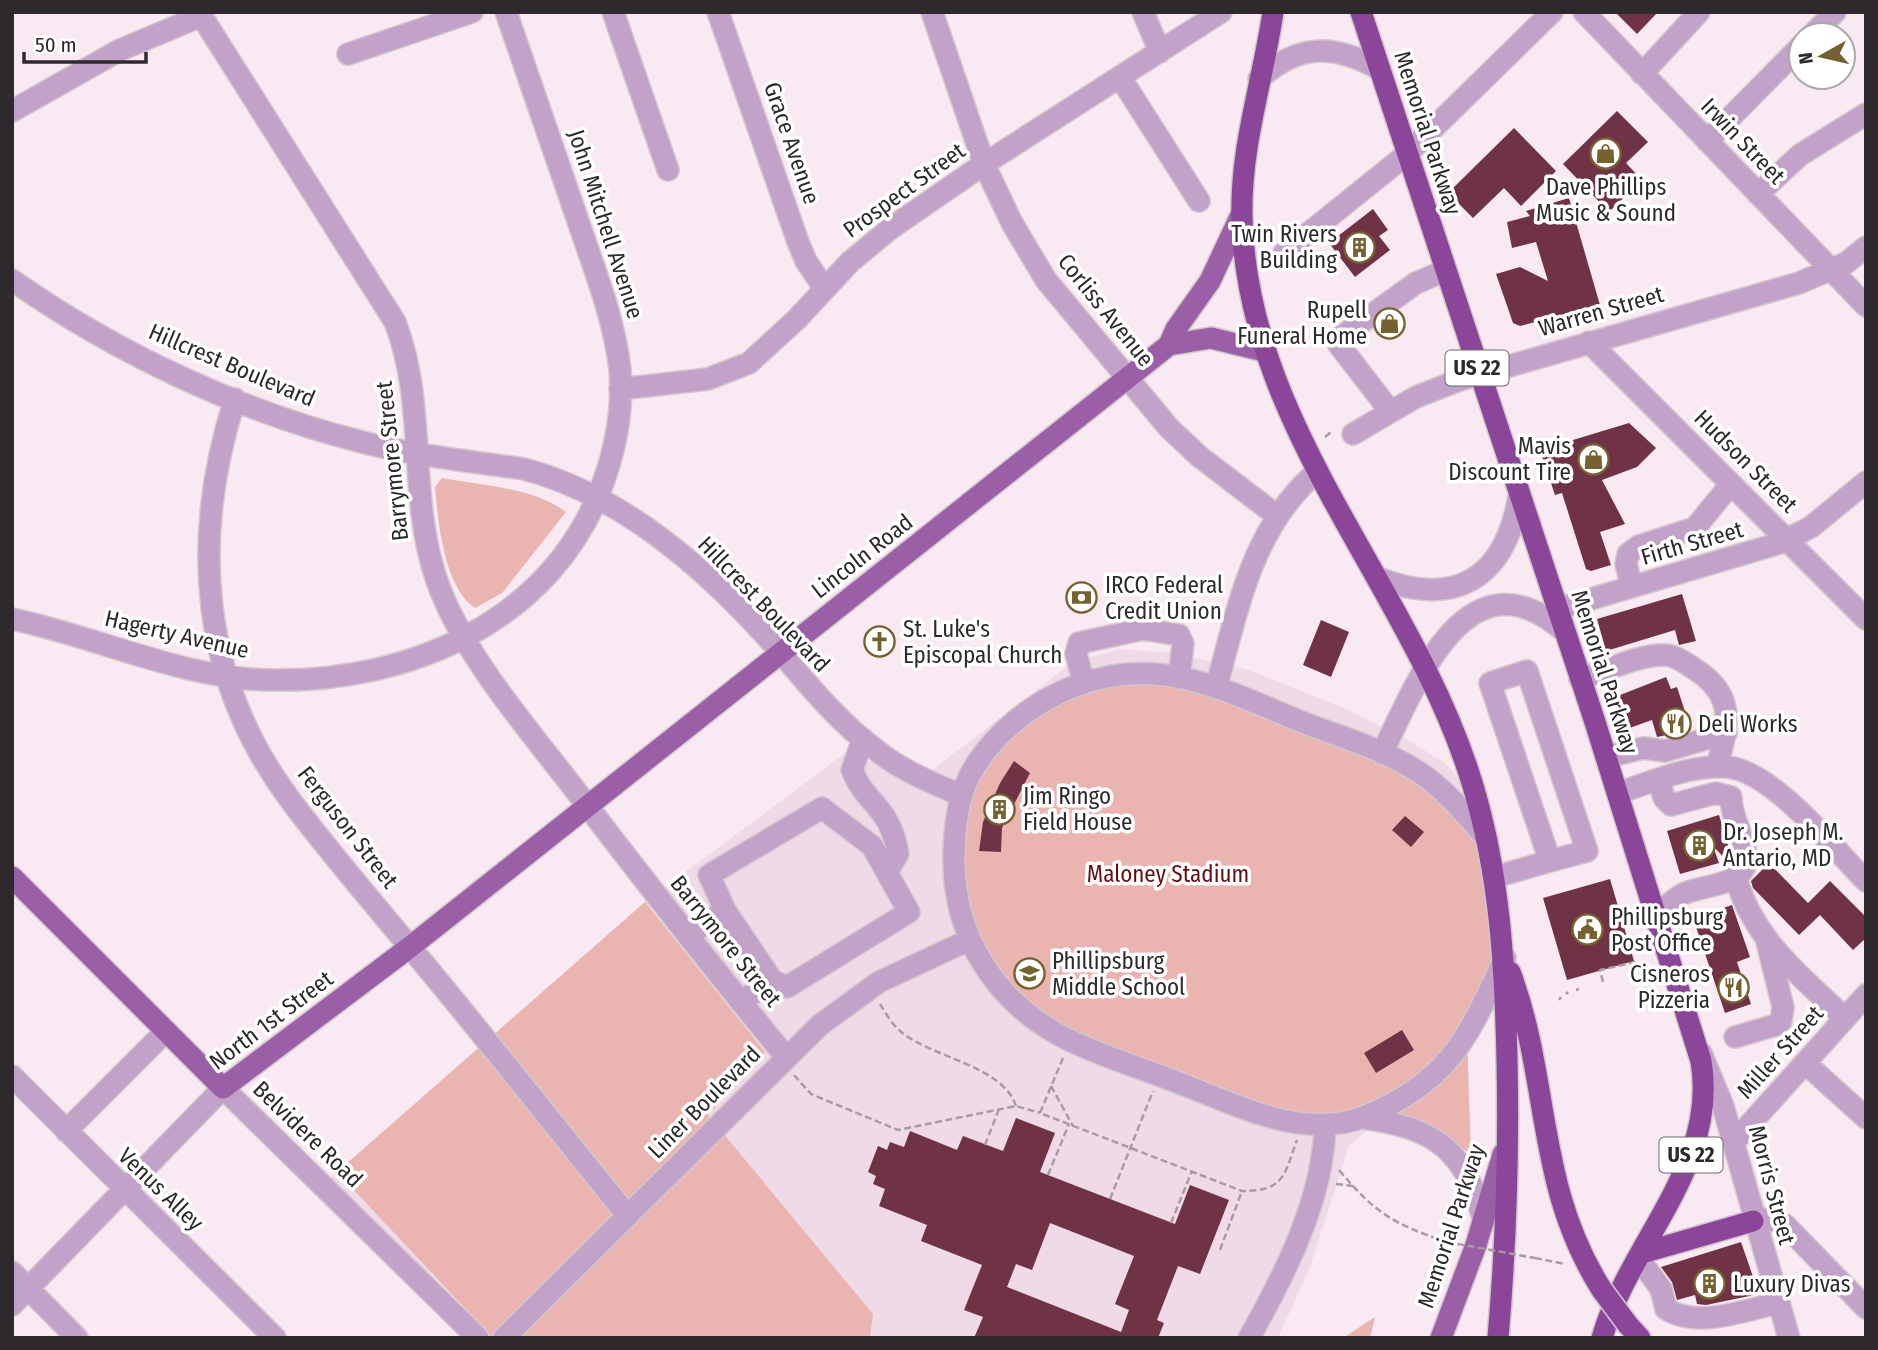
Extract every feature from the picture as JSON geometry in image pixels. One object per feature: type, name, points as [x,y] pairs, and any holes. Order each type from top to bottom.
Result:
[{"type":"highway","name":"Memorial Parkway","points":[[1273,12],[1245,154],[1241,215],[1248,287],[1264,351],[1280,393],[1318,471],[1424,670],[1464,758],[1495,877],[1505,958],[1509,1131]]},
{"type":"highway","name":"Memorial Parkway","points":[[1361,12],[1699,1048],[1704,1084],[1700,1123],[1683,1175],[1601,1334]]},
{"type":"highway","points":[[1505,958],[1522,1005],[1556,1190],[1576,1244],[1602,1290],[1634,1331]]},
{"type":"highway","points":[[1498,1338],[1509,1131]]},
{"type":"highway","points":[[1640,1256],[1753,1221]]},
{"type":"main road","name":"Lincoln Road","points":[[587,806],[1168,345],[1210,281],[1241,215]]},
{"type":"main road","points":[[1168,345],[1211,338],[1264,351]]},
{"type":"main road","name":"North 1st Street","points":[[223,1088],[410,947],[587,806]]},
{"type":"main road","name":"Belvidere Road","points":[[12,877],[223,1088]]},
{"type":"main road","name":"Memorial Parkway","points":[[1441,1338],[1484,1222],[1509,1131]]},
{"type":"street","points":[[348,54],[472,12]]},
{"type":"street","name":"John Mitchell Avenue","points":[[506,12],[612,317],[620,389],[616,437],[597,498]]},
{"type":"street","points":[[613,12],[668,170]]},
{"type":"street","name":"Grace Avenue","points":[[718,12],[798,242],[824,288]]},
{"type":"street","name":"Corliss Avenue","points":[[932,12],[985,164],[1012,223],[1046,280],[1069,312],[1184,443],[1276,515]]},
{"type":"street","points":[[1143,12],[1160,52]]},
{"type":"street","name":"Prospect Street","points":[[620,389],[708,379],[735,370],[770,346],[824,288],[891,228],[1221,12]]},
{"type":"street","points":[[1284,253],[1407,154],[1552,12]]},
{"type":"street","name":"Irwin Street","points":[[1584,12],[1866,306]]},
{"type":"street","points":[[1642,74],[1699,12]]},
{"type":"street","points":[[12,111],[120,50],[200,14]]},
{"type":"street","name":"Barrymore Street","points":[[200,14],[395,322],[405,349],[414,404],[426,546],[443,595],[466,637],[508,702],[587,806],[786,1057]]},
{"type":"street","points":[[1259,79],[1284,60],[1321,51],[1356,56],[1380,69]]},
{"type":"street","points":[[1707,141],[1787,60]]},
{"type":"street","points":[[1120,77],[1199,201]]},
{"type":"street","points":[[1758,194],[1800,155],[1866,114]]},
{"type":"street","name":"Warren Street","points":[[1342,433],[1416,397],[1478,373],[1771,292],[1831,270],[1866,247]]},
{"type":"street","points":[[1390,411],[1339,345],[1338,339],[1416,283],[1444,271]]},
{"type":"street","name":"Hillcrest Boulevard","points":[[12,281],[111,341],[235,399],[297,423],[363,443],[524,469],[550,476],[597,498],[624,513],[694,565],[781,654],[819,698],[863,739],[919,777],[960,795]]},
{"type":"street","name":"Hudson Street","points":[[1589,342],[1866,618]]},
{"type":"street","name":"Ferguson Street","points":[[235,399],[213,491],[208,544],[213,624],[225,675],[253,739],[290,800],[628,1216]]},
{"type":"street","points":[[1216,688],[1248,576],[1276,515],[1318,471]]},
{"type":"street","name":"Firth Street","points":[[1557,609],[1787,540],[1811,527],[1866,482]]},
{"type":"street","points":[[1632,587],[1626,564],[1628,554],[1639,546],[1695,528],[1731,484]]},
{"type":"street","points":[[1376,578],[1406,588],[1433,590],[1458,586],[1478,576],[1495,562],[1506,544],[1519,496]]},
{"type":"street","name":"Hagerty Avenue","points":[[12,620],[225,675],[268,680],[321,678],[423,655],[466,637],[504,615],[547,578],[583,529],[597,498]]},
{"type":"street","points":[[1382,753],[1424,670],[1458,623],[1489,608],[1514,606],[1538,612],[1565,632]]},
{"type":"street","points":[[1084,683],[1076,654],[1079,643],[1143,629],[1179,635],[1183,644],[1179,678]]},
{"type":"street","points":[[1580,678],[1652,656],[1667,655],[1680,659],[1702,673],[1717,688],[1727,712],[1726,733],[1717,767]]},
{"type":"street","points":[[1495,877],[1587,851],[1527,671],[1490,684],[1550,861]]},
{"type":"street","points":[[1487,839],[1440,789],[1411,768],[1382,753],[1216,688],[1179,678],[1128,674],[1084,683],[1042,701],[1009,726],[973,766],[960,795],[954,838],[955,888],[969,940],[981,964],[1014,1004],[1070,1041],[1244,1108],[1281,1121],[1303,1124],[1325,1124],[1363,1118],[1410,1093],[1448,1062],[1474,1026],[1505,958]]},
{"type":"street","points":[[1606,757],[1644,748],[1665,751],[1726,733]]},
{"type":"street","points":[[863,739],[852,770],[857,781],[882,808],[894,829],[898,854],[887,872]]},
{"type":"street","points":[[1618,793],[1659,780],[1717,767],[1742,770],[1776,792],[1866,881]]},
{"type":"street","points":[[1657,914],[1682,894],[1737,878],[1746,863],[1746,852],[1731,812],[1731,797],[1742,770]]},
{"type":"street","points":[[1659,780],[1664,798],[1671,805],[1716,793],[1731,797]]},
{"type":"street","points":[[822,808],[872,846],[887,872],[909,912],[787,987],[772,980],[725,910],[709,875],[822,808]]},
{"type":"street","points":[[1737,878],[1750,914],[1767,940],[1845,1018]]},
{"type":"street","points":[[688,936],[725,910]]},
{"type":"street","name":"Liner Boulevard","points":[[504,1338],[820,1025],[869,988],[969,940]]},
{"type":"street","points":[[1735,1037],[1776,1025],[1781,1021],[1783,1007],[1767,940]]},
{"type":"street","points":[[741,1002],[772,980]]},
{"type":"street","name":"Miller Street","points":[[1733,1143],[1866,995]]},
{"type":"street","points":[[66,1131],[166,1031]]},
{"type":"street","name":"Morris Street","points":[[1699,1048],[1720,1096],[1788,1338]]},
{"type":"street","points":[[1805,1063],[1866,1118]]},
{"type":"street","name":"Venus Alley","points":[[12,1076],[125,1192],[275,1338]]},
{"type":"street","name":"North 1st Street","points":[[12,1305],[125,1192],[223,1088]]},
{"type":"street","name":"Belvidere Road","points":[[223,1088],[478,1338]]},
{"type":"street","points":[[1363,1118],[1407,1126],[1442,1144],[1459,1160],[1471,1180],[1484,1222]]},
{"type":"street","points":[[1249,1338],[1292,1252],[1325,1153],[1325,1124]]},
{"type":"street","points":[[1753,1221],[1768,1219],[1785,1225],[1866,1308]]},
{"type":"street","points":[[1640,1256],[1661,1289],[1666,1309],[1673,1313],[1707,1318],[1778,1303]]},
{"type":"street","points":[[12,1272],[77,1338]]},
{"type":"path","points":[[1325,437],[1342,433]]},
{"type":"path","points":[[1604,982],[1600,970],[1636,962]]},
{"type":"path","points":[[869,988],[899,1030],[990,1077],[1013,1097],[1016,1106]]},
{"type":"path","points":[[1040,1113],[1070,1041]]},
{"type":"path","points":[[786,1057],[794,1075],[811,1094],[898,1130],[1016,1106],[1242,1191],[1263,1191],[1280,1180],[1292,1163],[1303,1124]]},
{"type":"path","points":[[1110,1199],[1159,1075]]},
{"type":"path","points":[[1051,1086],[1071,1125]]},
{"type":"path","points":[[985,1144],[999,1109]]},
{"type":"path","points":[[1048,1175],[1071,1125]]},
{"type":"path","points":[[1325,1153],[1377,1211],[1412,1230],[1447,1242],[1535,1258]]},
{"type":"path","points":[[1171,1223],[1192,1171]]},
{"type":"path","points":[[1220,1250],[1242,1191]]},
{"type":"shaded area","name":"Phillipsburg Middle School","points":[[1120,649],[1171,653],[1246,669],[1346,709],[1410,741],[1446,764],[1459,779],[1481,861],[1371,1127],[1349,1146],[1310,1267],[1278,1338],[487,1338],[329,1179],[645,902],[848,751],[896,774],[931,771],[1073,662]]},
{"type":"green space","points":[[442,478],[523,492],[566,512],[502,593],[475,608],[456,585],[444,553],[435,487]]},
{"type":"green space","name":"Maloney Stadium","points":[[1095,679],[1216,688],[1382,753],[1487,839],[1503,932],[1467,1037],[1471,1154],[1430,1130],[1303,1124],[1070,1041],[981,964],[954,838],[994,741]]},
{"type":"green space","points":[[645,902],[765,1052],[708,1115],[873,1314],[870,1338],[493,1338],[337,1172]]},
{"type":"green space","points":[[1375,1317],[1370,1338],[1343,1338]]},
{"type":"building","points":[[1615,12],[1658,12],[1637,34]]},
{"type":"building","name":"Dave Phillips Music & Sound","points":[[1617,111],[1648,142],[1626,163],[1642,180],[1609,212],[1563,164]]},
{"type":"building","points":[[1514,128],[1556,171],[1521,206],[1504,188],[1473,218],[1448,193]]},
{"type":"building","points":[[1569,198],[1600,305],[1520,326],[1513,323],[1496,274],[1520,267],[1548,281],[1536,242],[1512,248],[1507,222],[1530,216],[1526,211]]},
{"type":"building","name":"Twin Rivers Building","points":[[1373,209],[1388,230],[1379,236],[1390,250],[1355,277],[1329,243]]},
{"type":"building","points":[[1629,423],[1656,448],[1637,467],[1602,480],[1625,524],[1600,532],[1611,565],[1591,571],[1586,569],[1562,493],[1555,495],[1540,450]]},
{"type":"building","points":[[1682,594],[1696,641],[1679,645],[1675,630],[1606,651],[1597,619]]},
{"type":"building","points":[[1321,620],[1349,632],[1331,677],[1303,665]]},
{"type":"building","points":[[1666,677],[1671,689],[1677,687],[1691,730],[1657,737],[1652,720],[1621,731],[1610,699]]},
{"type":"building","name":"Jim Ringo Field House","points":[[1014,761],[1030,773],[1002,828],[1001,852],[979,851],[983,822],[1000,783]]},
{"type":"building","name":"Dr. Joseph M. Antario, MD","points":[[1719,815],[1732,859],[1730,864],[1713,846],[1719,863],[1680,874],[1667,831]]},
{"type":"building","points":[[1405,816],[1424,832],[1411,847],[1392,830]]},
{"type":"building","points":[[1769,863],[1808,903],[1830,881],[1866,917],[1866,938],[1853,950],[1820,915],[1799,935],[1753,888],[1751,881]]},
{"type":"building","name":"Phillipsburg Post Office","points":[[1610,879],[1634,961],[1567,980],[1543,898]]},
{"type":"building","points":[[1732,905],[1750,957],[1737,962],[1751,1004],[1725,1013],[1693,918]]},
{"type":"building","points":[[1402,1030],[1414,1050],[1376,1073],[1364,1053]]},
{"type":"building","points":[[1016,1118],[1055,1133],[1040,1172],[1175,1224],[1190,1185],[1229,1200],[1200,1274],[1178,1266],[1157,1320],[1164,1323],[1158,1338],[974,1338],[983,1317],[964,1310],[982,1265],[921,1241],[927,1225],[879,1206],[885,1189],[873,1184],[876,1176],[868,1172],[878,1146],[887,1150],[890,1142],[904,1147],[910,1131],[957,1150],[963,1136],[1003,1151]],"holes":[[[1050,1223],[1134,1256],[1115,1304],[1129,1310],[1121,1332],[1007,1287],[1016,1264],[1032,1270]]]},
{"type":"building","name":"Luxury Divas","points":[[1741,1242],[1759,1294],[1706,1305],[1697,1304],[1695,1295],[1677,1300],[1672,1282],[1661,1267]]},
{"type":"place","name":"Dave Phillips Music & Sound","points":[[1606,153]]},
{"type":"place","name":"Twin Rivers Building","points":[[1360,247]]},
{"type":"place","name":"Rupell Funeral Home","points":[[1390,323]]},
{"type":"place","name":"Mavis Discount Tire","points":[[1594,459]]},
{"type":"place","name":"IRCO Federal Credit Union","points":[[1082,598]]},
{"type":"place","name":"St. Luke's Episcopal Church","points":[[880,642]]},
{"type":"place","name":"Deli Works","points":[[1675,724]]},
{"type":"place","name":"Jim Ringo Field House","points":[[1000,809]]},
{"type":"place","name":"Dr. Joseph M. Antario, MD","points":[[1700,845]]},
{"type":"place","name":"Phillipsburg Post Office","points":[[1588,930]]},
{"type":"place","name":"Phillipsburg Middle School","points":[[1029,974]]},
{"type":"place","name":"Cisneros Pizzeria","points":[[1733,987]]},
{"type":"place","name":"Luxury Divas","points":[[1710,1284]]}]
